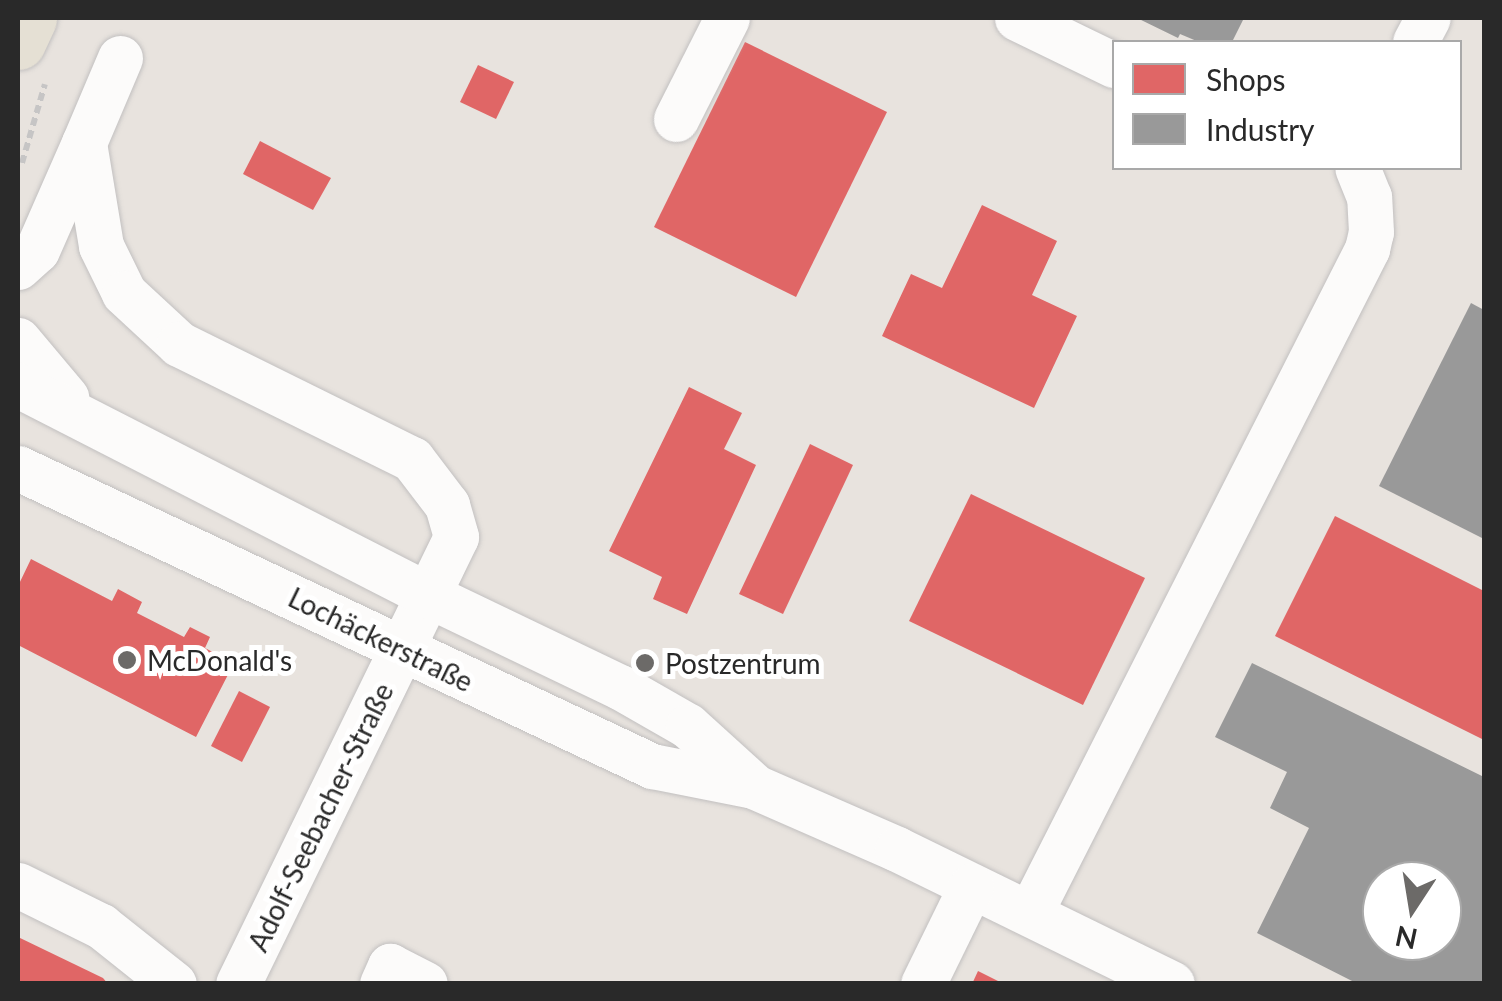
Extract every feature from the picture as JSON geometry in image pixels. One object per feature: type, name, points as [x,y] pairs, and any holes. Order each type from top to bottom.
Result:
[{"type":"main road","points":[[29,18],[34,54]]},
{"type":"street","points":[[676,119],[728,18]]},
{"type":"street","points":[[1017,18],[1112,65]]},
{"type":"street","points":[[18,267],[37,250],[120,58]]},
{"type":"street","points":[[84,143],[101,246],[124,293],[179,344],[412,459],[446,505],[456,537],[430,596]]},
{"type":"street","points":[[1030,914],[1367,249],[1372,232],[1369,196],[1358,170]]},
{"type":"street","points":[[18,340],[88,420]]},
{"type":"street","name":"Lochäckerstraße","points":[[18,384],[430,596],[620,688],[688,726],[753,786]]},
{"type":"street","name":"Lochäckerstraße","points":[[21,472],[652,766],[753,786],[1172,984]]},
{"type":"street","name":"Adolf-Seebacher-Straße","points":[[238,984],[430,596]]},
{"type":"street","points":[[18,885],[101,926],[174,984]]},
{"type":"street","points":[[923,984],[970,886]]},
{"type":"street","points":[[382,984],[390,966],[425,984]]},
{"type":"path","points":[[22,166],[33,114],[34,54]]},
{"type":"building: Shops","points":[[745,42],[887,112],[796,297],[654,227]]},
{"type":"building: Shops","points":[[478,65],[514,82],[496,119],[460,102]]},
{"type":"building: Shops","points":[[260,141],[331,178],[313,210],[243,174]]},
{"type":"building: Shops","points":[[982,205],[1057,241],[1032,295],[1077,316],[1034,408],[882,336],[911,274],[942,288]]},
{"type":"building: Shops","points":[[689,387],[742,413],[724,449],[756,465],[687,614],[653,599],[662,577],[609,551]]},
{"type":"building: Shops","points":[[810,444],[853,465],[783,614],[739,594]]},
{"type":"building: Shops","points":[[971,494],[1145,578],[1083,705],[909,621]]},
{"type":"building: Shops","points":[[1335,516],[1484,591],[1484,740],[1275,636]]},
{"type":"building: Shops","points":[[31,559],[112,601],[118,589],[142,602],[137,613],[184,637],[190,627],[210,637],[205,648],[234,663],[196,737],[18,645],[18,586]]},
{"type":"building: Shops","points":[[239,691],[270,707],[242,762],[211,746]]},
{"type":"building: Shops","points":[[18,937],[103,978],[108,984],[18,984]]},
{"type":"building: Shops","points":[[978,971],[1004,984],[972,984]]},
{"type":"building: Industry","points":[[1137,18],[1244,18],[1233,40],[1194,40],[1180,34],[1178,38]]},
{"type":"building: Industry","points":[[1471,303],[1484,310],[1484,539],[1379,486]]},
{"type":"building: Industry","points":[[1252,663],[1484,777],[1484,984],[1358,984],[1257,933],[1309,828],[1270,808],[1287,772],[1215,737]]},
{"type":"place","name":"McDonald's","points":[[127,660]]},
{"type":"place","name":"Postzentrum","points":[[645,663]]}]
